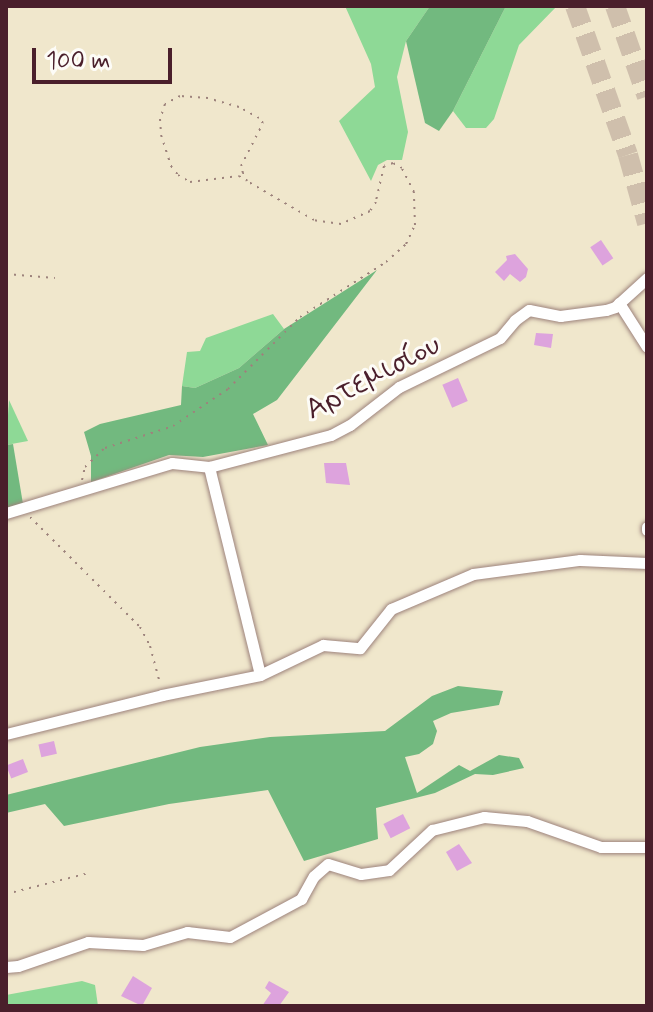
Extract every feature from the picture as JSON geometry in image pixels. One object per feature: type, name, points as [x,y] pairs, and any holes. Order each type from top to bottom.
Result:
[{"type":"street","name":"Αρτεμισίου","points":[[6,513],[172,463],[209,467],[331,435],[350,425],[399,387],[500,338],[515,320],[529,310],[567,316],[606,310],[619,303],[647,278]]},
{"type":"street","points":[[619,303],[647,347]]},
{"type":"street","points":[[209,467],[260,675]]},
{"type":"street","points":[[6,734],[162,695],[260,675],[323,645],[360,648],[391,609],[473,574],[580,560],[647,563]]},
{"type":"street","points":[[6,967],[88,942],[143,945],[187,932],[230,937],[301,899],[314,876],[328,864],[361,874],[389,870],[432,830],[484,817],[527,821],[601,847],[647,847]]},
{"type":"path","points":[[79,493],[85,467],[105,448],[173,426],[228,389],[300,317],[386,262],[406,244],[415,225],[414,192],[402,168],[393,163],[384,166],[376,202],[370,211],[341,224],[314,220],[247,181],[239,176],[190,182],[171,166],[161,135],[160,119],[165,104],[177,96],[208,98],[246,109],[259,118],[263,123],[241,166],[247,181]]},
{"type":"path","points":[[6,274],[55,278]]},
{"type":"path","points":[[26,508],[41,531],[87,570],[140,627],[150,646],[162,695]]},
{"type":"path","points":[[6,894],[89,873]]},
{"type":"green space","points":[[345,6],[430,6],[406,41],[397,77],[408,132],[402,160],[387,160],[378,165],[371,181],[339,121],[375,87],[371,64]]},
{"type":"green space","points":[[430,6],[506,6],[453,111],[439,131],[425,123],[406,41]]},
{"type":"green space","points":[[506,6],[557,6],[519,45],[494,119],[486,128],[466,128],[453,111]]},
{"type":"green space","points":[[377,270],[277,400],[253,414],[268,445],[203,457],[169,455],[91,482],[91,456],[84,432],[100,424],[181,405],[182,386],[195,388],[239,368],[284,329]]},
{"type":"green space","points":[[273,314],[284,329],[239,368],[195,388],[182,386],[187,352],[200,351],[206,338]]},
{"type":"green space","points":[[9,400],[28,441],[6,445]]},
{"type":"green space","points":[[13,444],[23,504],[6,509],[6,445]]},
{"type":"green space","points":[[458,686],[503,691],[499,705],[451,713],[433,721],[437,731],[433,744],[419,754],[405,757],[417,793],[459,765],[470,771],[499,755],[519,758],[524,768],[493,775],[475,774],[435,793],[376,808],[378,839],[304,861],[268,790],[169,804],[64,826],[45,804],[6,813],[6,795],[200,747],[270,737],[385,731],[432,696]]},
{"type":"green space","points":[[82,981],[95,985],[98,1006],[6,1006],[6,995]]},
{"type":"building","points":[[601,240],[613,258],[603,266],[590,247]]},
{"type":"building","points":[[515,254],[528,269],[526,277],[520,282],[510,274],[504,281],[495,272],[507,260],[506,256]]},
{"type":"building","points":[[536,333],[553,334],[551,348],[534,345]]},
{"type":"building","points":[[458,378],[468,401],[452,408],[442,385]]},
{"type":"building","points":[[324,463],[346,463],[350,485],[326,483]]},
{"type":"building","points":[[54,741],[57,754],[41,757],[38,745]]},
{"type":"building","points":[[23,759],[28,772],[11,779],[6,765]]},
{"type":"building","points":[[403,814],[410,828],[391,838],[383,824]]},
{"type":"building","points":[[459,844],[472,863],[457,871],[446,852]]},
{"type":"building","points":[[133,976],[152,988],[142,1006],[121,996]]},
{"type":"building","points":[[269,981],[289,992],[279,1006],[262,1006],[271,993],[265,988]]},
{"type":"tunnel","points":[[575,6],[628,155],[647,223]]},
{"type":"tunnel","points":[[615,6],[647,97]]}]
